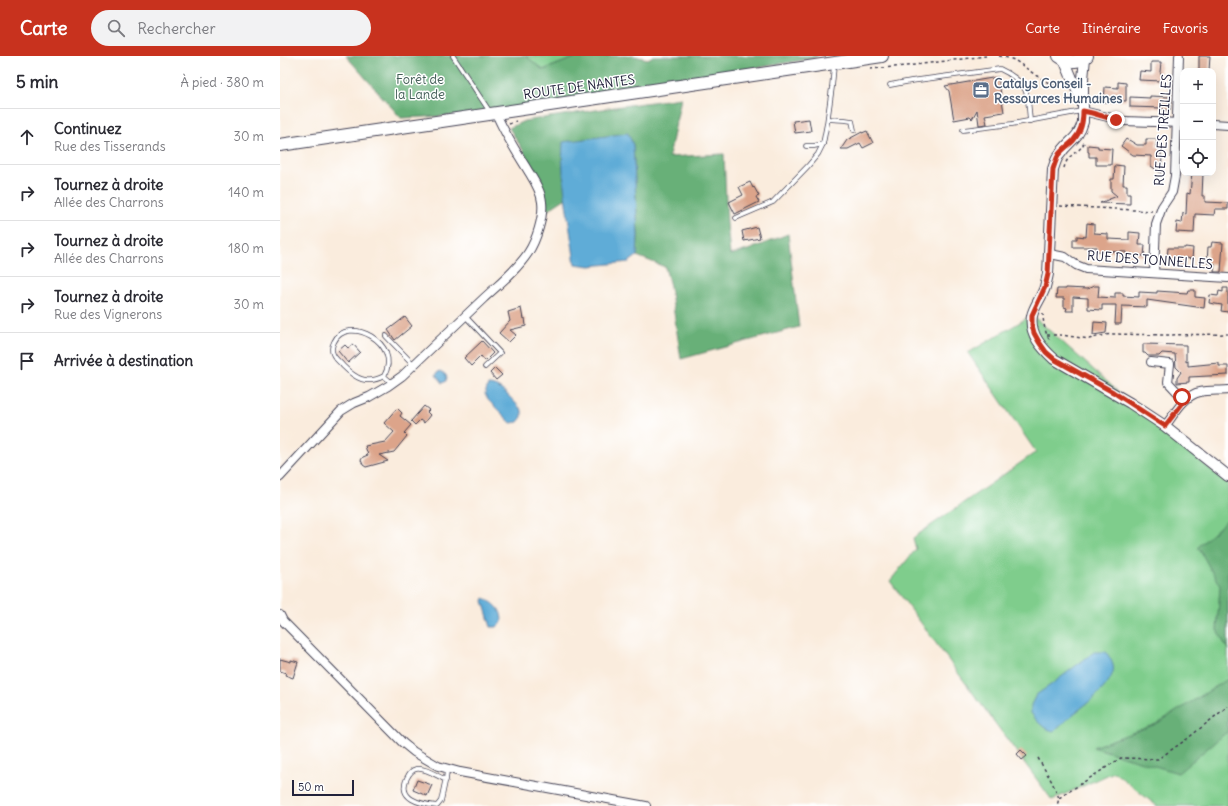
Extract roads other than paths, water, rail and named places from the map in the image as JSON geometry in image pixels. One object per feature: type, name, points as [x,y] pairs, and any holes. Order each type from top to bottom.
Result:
[{"type":"main road","name":"ROUTE DE NANTES","points":[[280,144],[494,114],[836,60],[882,56]]},
{"type":"main road","points":[[1061,58],[1074,62],[1086,57]]},
{"type":"street","name":"RUE DES TREILLES","points":[[1154,273],[1156,224],[1162,207],[1172,192],[1174,185],[1180,123],[1179,56]]},
{"type":"street","points":[[1086,57],[1083,79],[1083,122],[1081,128],[1072,141],[1060,153],[1053,169],[1048,274],[1045,287],[1032,315],[1034,333],[1046,352],[1054,359],[1113,392],[1165,426],[1228,476]]},
{"type":"street","points":[[1061,58],[1073,82],[1082,108]]},
{"type":"street","points":[[1082,108],[1124,121],[1180,123]]},
{"type":"street","points":[[280,477],[341,411],[354,403],[369,397],[402,376],[521,262],[534,243],[542,213],[542,201],[538,188],[494,114]]},
{"type":"street","points":[[1216,124],[1228,125]]},
{"type":"street","name":"RUE DES TONNELLES","points":[[1050,254],[1065,257],[1076,265],[1086,269],[1228,278]]},
{"type":"street","points":[[1151,362],[1170,364],[1168,382],[1185,400]]},
{"type":"street","points":[[1165,426],[1185,400],[1190,396],[1199,392],[1228,390]]},
{"type":"street","points":[[280,615],[283,621],[404,743],[428,761],[447,769],[646,806]]},
{"type":"lane","points":[[453,56],[494,114]]},
{"type":"lane","points":[[736,218],[773,202],[818,154],[823,144],[828,119],[836,60]]},
{"type":"lane","points":[[890,85],[910,80],[1000,69],[1023,86],[1026,92],[1030,121]]},
{"type":"lane","points":[[963,130],[1030,121],[1082,108]]},
{"type":"lane","points":[[828,119],[852,122],[854,130]]},
{"type":"lane","points":[[806,146],[823,144]]},
{"type":"lane","points":[[465,316],[500,352],[485,367]]},
{"type":"lane","points":[[356,331],[363,332],[382,344],[388,361],[388,369],[384,376],[371,381],[364,380],[349,372],[333,354],[332,350],[336,338],[347,332],[356,331]]},
{"type":"lane","points":[[386,336],[414,364]]},
{"type":"lane","points":[[384,376],[392,383]]},
{"type":"lane","points":[[446,780],[425,770],[417,769],[411,772],[408,776],[404,789],[405,793],[408,797],[416,801],[437,806],[441,801],[446,780],[447,769]]},
{"type":"water","points":[[628,133],[633,145],[638,235],[637,256],[629,262],[590,266],[575,264],[564,187],[562,157],[563,142]]},
{"type":"water","points":[[441,371],[446,375],[447,379],[442,383],[436,375]]},
{"type":"water","points":[[488,385],[503,391],[522,410],[522,417],[518,422],[511,423],[488,400],[485,394]]},
{"type":"water","points":[[484,598],[495,605],[501,613],[502,622],[497,627],[491,627],[483,601]]},
{"type":"water","points":[[1094,652],[1106,652],[1109,657],[1113,664],[1113,672],[1110,679],[1094,697],[1058,728],[1053,731],[1045,728],[1031,713],[1031,705],[1036,695]]},
{"type":"place","name":"Catalys Conseil - Ressources Humaines","points":[[981,90]]},
{"type":"park label","name":"Forêt de la Lande","points":[[420,86]]}]
